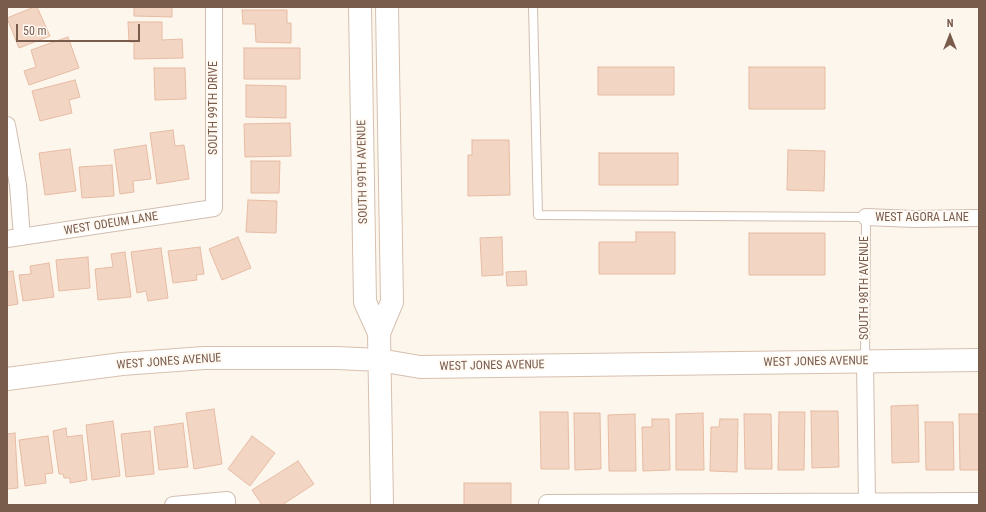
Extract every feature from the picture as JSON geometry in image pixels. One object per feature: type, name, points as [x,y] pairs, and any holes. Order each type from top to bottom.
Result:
[{"type":"street","name":"SOUTH 99TH DRIVE","points":[[214,7],[214,208]]},
{"type":"street","name":"SOUTH 99TH AVENUE","points":[[360,7],[365,302],[379,333]]},
{"type":"street","name":"SOUTH 99TH AVENUE","points":[[382,505],[379,333],[392,302],[387,7]]},
{"type":"street","points":[[7,125],[18,185],[14,238]]},
{"type":"street","name":"WEST ODEUM LANE","points":[[14,238],[214,208]]},
{"type":"street","name":"WEST AGORA LANE","points":[[866,217],[914,219],[979,218]]},
{"type":"street","name":"WEST JONES AVENUE","points":[[7,379],[122,364],[204,358],[338,358],[379,360],[420,367],[979,360]]},
{"type":"street","name":"SOUTH 98TH AVENUE","points":[[865,362],[867,502]]},
{"type":"street","points":[[548,504],[979,500]]},
{"type":"street","points":[[173,505],[227,502]]},
{"type":"lane","points":[[533,7],[538,215],[866,217]]},
{"type":"lane","name":"SOUTH 98TH AVENUE","points":[[865,362],[866,217]]},
{"type":"building","points":[[37,7],[50,36],[19,48],[7,18]]},
{"type":"building","points":[[134,7],[172,7],[172,17],[134,16]]},
{"type":"building","points":[[242,10],[287,10],[287,23],[291,23],[291,43],[256,42],[255,24],[243,24]]},
{"type":"building","points":[[128,22],[162,22],[162,40],[182,39],[183,58],[134,59],[134,42],[129,42]]},
{"type":"building","points":[[68,37],[79,68],[29,85],[24,71],[36,67],[31,50]]},
{"type":"building","points":[[244,48],[300,48],[300,79],[244,79]]},
{"type":"building","points":[[598,67],[674,67],[674,95],[598,95]]},
{"type":"building","points":[[749,67],[825,67],[825,109],[749,109]]},
{"type":"building","points":[[154,68],[185,68],[186,99],[155,100]]},
{"type":"building","points":[[75,80],[80,97],[69,100],[72,113],[40,121],[32,91]]},
{"type":"building","points":[[246,85],[286,86],[286,118],[246,117]]},
{"type":"building","points":[[290,123],[291,156],[245,157],[244,124]]},
{"type":"building","points":[[173,130],[175,146],[184,145],[189,179],[157,184],[150,133]]},
{"type":"building","points":[[472,140],[509,140],[510,195],[468,196],[468,155],[472,155]]},
{"type":"building","points":[[146,145],[151,179],[133,181],[134,192],[120,194],[114,150]]},
{"type":"building","points":[[70,149],[76,191],[45,195],[39,153]]},
{"type":"building","points":[[788,150],[825,151],[824,191],[787,190]]},
{"type":"building","points":[[599,153],[678,153],[678,185],[599,185]]},
{"type":"building","points":[[251,161],[280,161],[279,193],[251,193]]},
{"type":"building","points":[[112,165],[114,196],[82,198],[79,167]]},
{"type":"building","points":[[248,200],[277,201],[276,233],[246,232]]},
{"type":"building","points":[[636,232],[675,232],[675,274],[599,274],[599,242],[636,242]]},
{"type":"building","points":[[749,233],[825,233],[825,275],[749,275]]},
{"type":"building","points":[[238,237],[251,268],[222,280],[209,249]]},
{"type":"building","points":[[502,237],[503,275],[482,276],[480,238]]},
{"type":"building","points":[[200,247],[204,274],[196,275],[197,280],[173,283],[168,251]]},
{"type":"building","points":[[161,248],[168,298],[148,301],[146,291],[137,293],[131,252]]},
{"type":"building","points":[[125,252],[131,297],[98,300],[95,269],[113,267],[111,254]]},
{"type":"building","points":[[88,257],[90,288],[59,291],[56,260]]},
{"type":"building","points":[[49,263],[54,297],[23,301],[19,275],[31,274],[30,266]]},
{"type":"building","points":[[13,271],[18,304],[7,306],[7,272]]},
{"type":"building","points":[[526,271],[527,285],[507,286],[506,272]]},
{"type":"building","points":[[918,405],[919,462],[892,463],[891,406]]},
{"type":"building","points":[[214,409],[222,464],[194,469],[186,413]]},
{"type":"building","points":[[811,411],[838,411],[839,467],[812,468]]},
{"type":"building","points":[[540,412],[568,412],[569,469],[541,469]]},
{"type":"building","points":[[779,412],[805,412],[804,470],[778,470]]},
{"type":"building","points":[[574,413],[600,413],[601,469],[575,470]]},
{"type":"building","points":[[703,413],[704,470],[676,470],[676,414]]},
{"type":"building","points":[[635,414],[636,471],[609,471],[608,415]]},
{"type":"building","points":[[744,414],[771,414],[772,469],[745,469]]},
{"type":"building","points":[[959,414],[979,414],[979,470],[960,470]]},
{"type":"building","points":[[652,419],[669,419],[670,470],[643,471],[642,427],[652,427]]},
{"type":"building","points":[[720,419],[738,419],[737,472],[710,471],[711,427],[719,427]]},
{"type":"building","points":[[113,421],[120,476],[92,480],[86,425]]},
{"type":"building","points":[[925,422],[953,422],[954,470],[926,470]]},
{"type":"building","points":[[183,423],[188,467],[159,470],[154,427]]},
{"type":"building","points":[[66,428],[67,437],[82,435],[87,480],[70,483],[70,478],[64,478],[63,474],[59,474],[53,431]]},
{"type":"building","points":[[150,431],[154,474],[126,477],[121,434]]},
{"type":"building","points":[[15,433],[18,488],[7,489],[7,434]]},
{"type":"building","points":[[48,436],[53,473],[45,474],[46,483],[25,486],[19,440]]},
{"type":"building","points":[[252,436],[275,453],[250,486],[228,469]]},
{"type":"building","points":[[298,461],[314,484],[282,505],[262,505],[252,490]]},
{"type":"building","points":[[464,483],[511,483],[511,505],[464,505]]}]
